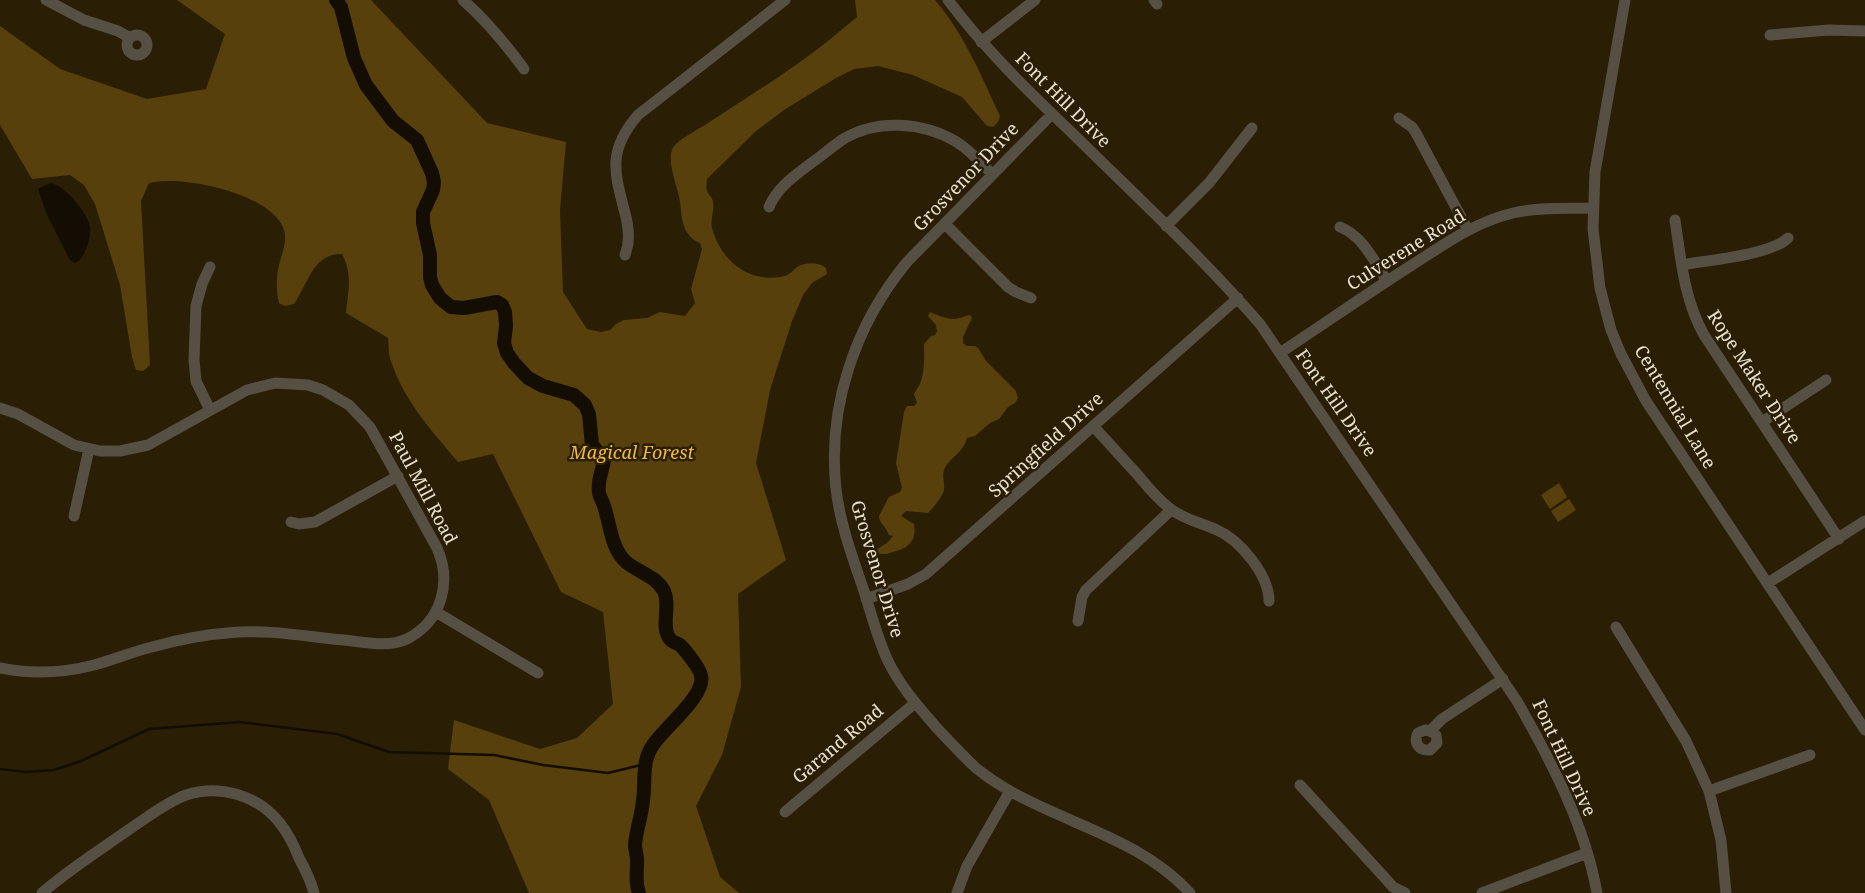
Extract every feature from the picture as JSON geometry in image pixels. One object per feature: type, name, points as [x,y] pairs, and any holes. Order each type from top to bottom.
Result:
[{"type":"street","points":[[46,0],[84,20],[118,31],[130,38]]},
{"type":"street","points":[[463,0],[497,32],[524,69]]},
{"type":"street","points":[[625,255],[628,248],[628,228],[616,168],[618,147],[623,136],[638,115],[785,0]]},
{"type":"street","name":"Font Hill Drive","points":[[948,0],[981,42],[1238,298],[1260,324],[1503,679],[1544,748],[1571,808],[1587,853],[1597,893]]},
{"type":"street","points":[[981,42],[1035,0]]},
{"type":"street","name":"Centennial Lane","points":[[1624,0],[1595,172],[1592,208],[1594,248],[1600,288],[1611,330],[1621,354],[1646,401],[1865,730]]},
{"type":"street","points":[[1770,35],[1830,30],[1865,30]]},
{"type":"street","name":"Grosvenor Drive","points":[[1052,114],[907,262],[878,301],[865,325],[855,350],[840,402],[835,443],[836,490],[842,520],[866,599],[888,661],[898,679],[915,702],[960,753],[977,768],[1010,791],[1134,849],[1165,870],[1190,893]]},
{"type":"street","points":[[1399,118],[1412,127],[1416,133],[1468,230]]},
{"type":"street","points":[[769,207],[772,198],[785,183],[831,148],[845,138],[879,127],[896,125],[932,130],[968,150],[992,174]]},
{"type":"street","points":[[1166,226],[1209,183],[1252,128]]},
{"type":"street","name":"Culverene Road","points":[[1280,353],[1387,281],[1468,230],[1490,220],[1515,213],[1592,208]]},
{"type":"street","name":"Rope Maker Drive","points":[[1675,220],[1689,302],[1695,319],[1839,538]]},
{"type":"street","points":[[945,224],[1008,287],[1031,298]]},
{"type":"street","points":[[1340,227],[1354,234],[1387,281]]},
{"type":"street","points":[[1682,264],[1766,250],[1783,243],[1788,238]]},
{"type":"street","points":[[210,267],[197,296],[194,360],[196,381],[210,410]]},
{"type":"street","name":"Springfield Drive","points":[[866,599],[892,591],[926,574],[1238,298]]},
{"type":"street","points":[[1762,422],[1826,380]]},
{"type":"street","name":"Paul Mill Road","points":[[0,408],[18,414],[68,442],[89,449],[120,451],[148,445],[247,390],[275,383],[308,385],[323,390],[349,405],[360,414],[370,427],[441,558],[445,580],[444,592],[436,612],[423,629],[406,640],[395,643],[239,632],[167,643],[105,662],[74,669],[27,672],[0,668]]},
{"type":"street","points":[[1094,426],[1155,495],[1171,510],[1183,517],[1216,529],[1233,539],[1263,576],[1269,592],[1268,601]]},
{"type":"street","points":[[74,516],[89,449]]},
{"type":"street","points":[[291,522],[300,524],[315,522],[398,476]]},
{"type":"street","points":[[1078,621],[1082,597],[1086,590],[1171,510]]},
{"type":"street","points":[[1768,583],[1865,521]]},
{"type":"street","points":[[436,612],[538,673]]},
{"type":"street","points":[[1616,628],[1686,741],[1709,791],[1721,840],[1726,893]]},
{"type":"street","points":[[1430,731],[1442,719],[1503,679]]},
{"type":"street","name":"Garand Road","points":[[785,812],[915,702]]},
{"type":"street","points":[[1709,791],[1810,755]]},
{"type":"street","points":[[1300,785],[1384,878],[1394,887],[1405,893]]},
{"type":"street","points":[[42,893],[83,861],[173,801],[196,792],[211,791],[238,794],[250,799],[270,812],[292,842],[314,893]]},
{"type":"street","points":[[957,893],[968,866],[1010,791]]},
{"type":"street","points":[[1482,893],[1587,853]]},
{"type":"green space","name":"Magical Forest","points":[[177,0],[371,0],[487,123],[566,142],[560,210],[563,292],[587,329],[601,332],[610,330],[624,320],[647,318],[660,312],[685,316],[695,303],[691,289],[702,249],[700,243],[694,240],[686,231],[682,220],[679,196],[671,162],[672,150],[678,142],[777,78],[826,43],[857,17],[855,0],[935,0],[955,27],[971,55],[1000,116],[998,122],[993,127],[987,126],[962,97],[913,75],[878,66],[854,69],[784,110],[756,131],[707,179],[707,191],[713,201],[712,228],[716,240],[722,251],[739,268],[760,277],[772,278],[785,276],[797,267],[812,263],[826,268],[827,274],[812,283],[803,295],[792,321],[770,390],[756,463],[786,560],[738,594],[741,687],[722,755],[696,806],[720,877],[739,893],[529,893],[489,800],[448,769],[454,720],[540,749],[577,738],[613,704],[603,612],[561,592],[493,454],[458,462],[420,415],[397,376],[390,358],[388,338],[346,313],[349,276],[342,254],[332,255],[318,264],[312,271],[294,304],[285,306],[279,303],[277,284],[285,235],[279,221],[267,209],[249,199],[205,185],[164,181],[149,183],[141,201],[150,365],[143,371],[136,370],[132,357],[120,285],[95,204],[84,185],[70,175],[32,179],[0,125],[0,26],[60,69],[147,99],[206,89],[225,34]]},
{"type":"green space","points":[[930,312],[951,319],[970,315],[972,318],[963,337],[963,343],[967,346],[978,348],[986,361],[1016,391],[1018,398],[999,419],[990,423],[975,436],[967,438],[962,448],[946,466],[943,472],[943,493],[928,513],[906,511],[901,516],[914,524],[915,530],[911,543],[899,550],[880,554],[877,549],[887,543],[893,536],[889,535],[879,516],[889,497],[900,492],[902,488],[896,463],[904,412],[907,406],[914,406],[917,403],[914,394],[923,374],[924,344],[937,331],[936,325],[928,316]]},
{"type":"green space","points":[[1559,483],[1567,497],[1550,509],[1541,495]]},
{"type":"green space","points":[[1569,499],[1576,510],[1558,522],[1551,511]]},
{"type":"shaded area","points":[[50,183],[62,188],[69,194],[81,208],[89,222],[90,237],[88,243],[82,257],[75,263],[70,260],[47,215],[38,189]]},
{"type":"waterway","points":[[336,0],[341,7],[354,58],[366,85],[393,121],[417,140],[432,173],[433,190],[423,212],[423,223],[430,255],[432,285],[440,298],[451,307],[464,308],[497,302],[502,305],[505,312],[506,326],[504,343],[507,353],[514,363],[528,378],[543,386],[574,395],[585,405],[589,414],[592,445],[604,459],[599,483],[599,494],[617,550],[626,562],[652,578],[661,586],[666,597],[667,634],[671,640],[680,645],[700,673],[701,684],[691,702],[658,738],[649,751],[647,758],[644,793],[635,845],[639,893]]},
{"type":"waterway","points":[[0,769],[26,772],[54,770],[81,761],[149,729],[240,722],[337,734],[389,752],[494,755],[543,765],[608,773],[645,764]]}]
